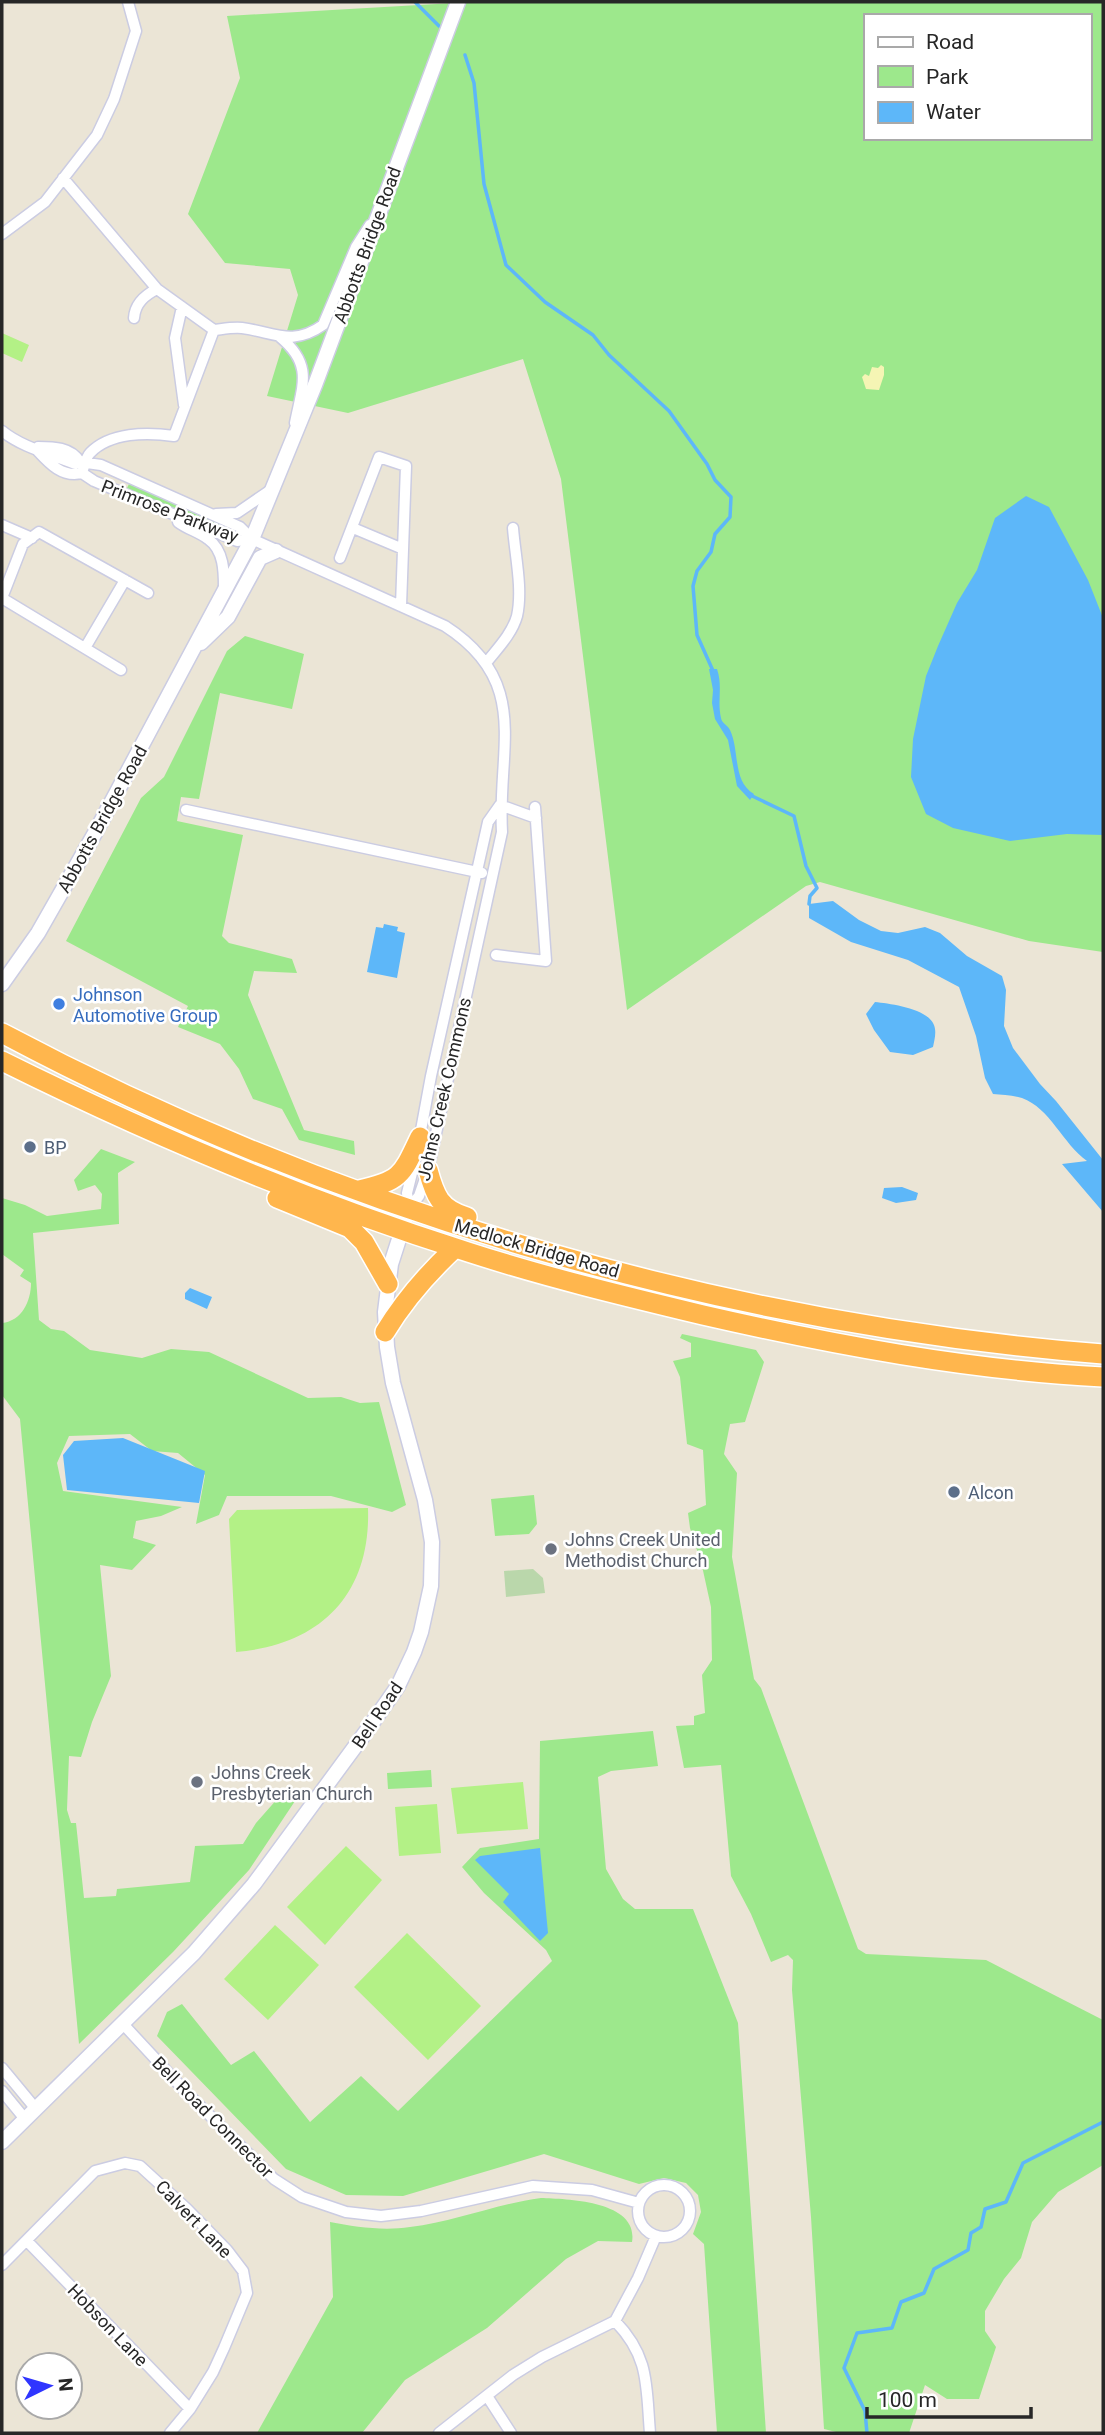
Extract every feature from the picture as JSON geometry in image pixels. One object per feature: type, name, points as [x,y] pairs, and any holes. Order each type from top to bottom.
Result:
[{"type":"highway","name":"Medlock Bridge Road","points":[[2,1033],[68,1067],[265,1156],[458,1227],[722,1297],[911,1333],[1103,1354]]},
{"type":"highway","name":"Medlock Bridge Road","points":[[2,1062],[150,1133],[293,1190],[401,1230],[590,1288],[778,1332],[891,1353],[1061,1375],[1103,1377]]},
{"type":"highway","points":[[359,1190],[386,1183],[404,1172],[420,1137]]},
{"type":"highway","points":[[223,1162],[230,1173],[244,1185],[350,1228],[364,1242],[388,1284]]},
{"type":"highway","points":[[428,1170],[439,1200],[453,1213],[583,1252],[609,1269]]},
{"type":"highway","points":[[385,1332],[407,1298],[428,1273],[456,1248]]},
{"type":"main road","name":"Abbotts Bridge Road","points":[[2,984],[51,911],[252,539],[293,441],[458,2]]},
{"type":"main road","name":"Abbotts Bridge Road","points":[[194,648],[228,617],[260,558],[276,551]]},
{"type":"main road","name":"Bell Road","points":[[2,2142],[194,1953],[254,1884],[398,1686],[414,1652],[431,1586],[432,1542],[425,1500],[393,1383],[385,1332],[388,1284],[409,1209]]},
{"type":"street","points":[[2,234],[44,202],[97,135],[127,64],[136,31],[128,2]]},
{"type":"street","points":[[63,178],[157,289],[214,330],[242,328],[280,337],[303,335],[323,324],[356,247],[378,214]]},
{"type":"street","points":[[134,318],[134,312],[143,296],[157,289]]},
{"type":"street","points":[[181,307],[175,338],[185,408]]},
{"type":"street","points":[[82,466],[87,455],[103,443],[125,436],[174,436],[214,330]]},
{"type":"street","points":[[280,337],[289,344],[299,359],[304,379],[293,441]]},
{"type":"street","name":"Primrose Parkway","points":[[2,431],[16,442],[35,448],[57,447],[77,457],[82,466],[119,491],[237,541],[252,539]]},
{"type":"street","name":"Primrose Parkway","points":[[35,448],[53,467],[74,475],[82,466],[101,465],[240,527],[252,539]]},
{"type":"street","points":[[340,558],[379,457],[406,466],[401,606]]},
{"type":"street","points":[[119,491],[125,476]]},
{"type":"street","points":[[208,513],[236,513],[274,487]]},
{"type":"street","points":[[169,512],[181,524],[211,540],[219,553],[223,569],[224,593]]},
{"type":"street","points":[[2,525],[32,538]]},
{"type":"street","points":[[353,528],[403,549]]},
{"type":"street","points":[[486,663],[504,641],[517,616],[519,592],[513,528]]},
{"type":"street","points":[[121,670],[2,598],[23,544],[39,532],[148,593]]},
{"type":"street","name":"Johns Creek Commons","points":[[252,539],[445,626],[462,637],[486,663],[502,701],[506,721],[500,806],[502,832],[428,1170],[419,1196],[409,1209]]},
{"type":"street","points":[[85,648],[125,580]]},
{"type":"street","points":[[496,955],[547,961],[536,813],[500,806]]},
{"type":"street","name":"Johns Creek Commons","points":[[409,1209],[407,1193],[488,822],[500,806]]},
{"type":"street","points":[[186,810],[331,839],[409,859],[492,874]]},
{"type":"street","points":[[466,920],[482,924]]},
{"type":"street","points":[[453,978],[469,982]]},
{"type":"street","name":"Bell Road Connector","points":[[123,2024],[187,2093],[274,2179],[302,2197],[345,2212],[381,2216],[421,2211],[533,2186],[592,2190],[639,2203]]},
{"type":"street","points":[[2,2068],[31,2114]]},
{"type":"street","points":[[2,2091],[31,2114]]},
{"type":"street","name":"Calvert Lane","points":[[2,2265],[95,2171],[125,2163],[140,2166],[195,2217],[227,2250],[243,2272],[247,2293],[213,2372],[190,2409],[170,2433]]},
{"type":"street","points":[[666,2185],[679,2190],[688,2202],[690,2217],[683,2230],[670,2237],[656,2236],[641,2225],[639,2203],[648,2190],[666,2185]]},
{"type":"street","points":[[439,2433],[513,2375],[542,2357],[615,2321],[656,2236]]},
{"type":"street","name":"Hobson Lane","points":[[27,2241],[190,2409]]},
{"type":"street","points":[[615,2321],[632,2339],[644,2368],[650,2433]]},
{"type":"street","points":[[487,2396],[510,2433]]},
{"type":"green space","points":[[471,2],[1103,2],[1103,952],[1029,941],[820,882],[806,886],[627,1010],[561,479],[523,359],[348,413],[267,396],[298,295],[290,269],[225,263],[188,214],[240,78],[227,16]]},
{"type":"green space","points":[[2,333],[29,345],[22,362],[2,353]]},
{"type":"green space","points":[[129,484],[226,526],[235,532],[234,535],[127,488]]},
{"type":"green space","points":[[245,636],[304,654],[292,709],[220,693],[199,799],[181,797],[177,821],[243,835],[222,936],[229,943],[292,959],[297,973],[254,971],[248,995],[304,1130],[354,1141],[355,1155],[299,1140],[282,1109],[253,1099],[239,1069],[220,1044],[178,1027],[188,1006],[66,941],[141,798],[164,777],[227,651]]},
{"type":"green space","points":[[101,1149],[135,1162],[118,1173],[119,1224],[33,1233],[39,1320],[51,1329],[64,1331],[90,1350],[142,1358],[171,1349],[209,1352],[308,1398],[341,1397],[360,1403],[379,1402],[406,1505],[392,1512],[331,1496],[227,1496],[219,1515],[196,1524],[205,1475],[178,1453],[152,1451],[130,1434],[69,1436],[57,1463],[63,1491],[182,1507],[161,1516],[136,1521],[133,1538],[156,1545],[132,1570],[100,1565],[111,1676],[81,1757],[69,1756],[67,1810],[71,1823],[76,1823],[84,1898],[116,1896],[117,1889],[190,1882],[195,1846],[243,1844],[256,1823],[286,1789],[303,1789],[249,1870],[173,1952],[79,2044],[20,1419],[2,1395],[2,1323],[15,1318],[24,1309],[31,1283],[20,1276],[24,1270],[2,1254],[2,1198],[47,1216],[101,1209],[102,1194],[95,1185],[78,1191],[74,1180]]},
{"type":"green space","points":[[682,1334],[756,1350],[764,1362],[745,1422],[730,1424],[724,1454],[737,1473],[732,1557],[754,1679],[761,1688],[858,1949],[866,1954],[986,1960],[1103,2020],[1103,2165],[1058,2192],[1032,2222],[1021,2258],[1004,2279],[985,2311],[985,2331],[996,2347],[979,2399],[947,2399],[925,2385],[909,2433],[840,2433],[824,2429],[811,2217],[792,1990],[793,1960],[788,1955],[771,1962],[751,1914],[731,1876],[721,1765],[684,1768],[676,1726],[694,1725],[694,1716],[705,1713],[702,1675],[712,1660],[711,1607],[688,1513],[706,1505],[703,1450],[687,1444],[680,1377],[673,1361],[691,1357],[691,1343],[680,1338]]},
{"type":"green space","points":[[534,1495],[537,1524],[529,1534],[495,1536],[491,1499]]},
{"type":"green space","points":[[368,1508],[367,1539],[360,1566],[350,1590],[335,1610],[292,1639],[236,1652],[229,1519],[237,1510]]},
{"type":"green space","points":[[653,1731],[658,1766],[611,1771],[598,1777],[606,1869],[623,1899],[635,1909],[693,1909],[738,2023],[766,2433],[717,2433],[704,2244],[693,2234],[701,2212],[698,2195],[686,2183],[664,2178],[639,2184],[544,2154],[403,2196],[346,2195],[286,2169],[157,2036],[167,2012],[182,2004],[231,2065],[254,2051],[310,2122],[361,2076],[398,2111],[552,1961],[546,1950],[484,1893],[462,1867],[480,1848],[539,1839],[540,1741]]},
{"type":"green space","points":[[431,1770],[432,1787],[388,1789],[387,1773]]},
{"type":"green space","points":[[523,1782],[528,1829],[457,1834],[451,1788]]},
{"type":"green space","points":[[437,1804],[441,1853],[399,1856],[395,1807]]},
{"type":"green space","points":[[346,1846],[382,1880],[325,1945],[287,1907]]},
{"type":"green space","points":[[275,1925],[319,1965],[268,2020],[224,1979]]},
{"type":"green space","points":[[407,1933],[481,2006],[428,2060],[354,1987]]},
{"type":"green space","points":[[541,2198],[584,2202],[613,2210],[625,2218],[631,2228],[632,2242],[598,2241],[566,2259],[487,2328],[405,2380],[362,2433],[257,2433],[333,2297],[330,2222],[370,2228],[410,2227]]},
{"type":"sand","points":[[881,365],[884,367],[884,375],[879,390],[866,389],[862,377],[865,374],[869,376],[872,367],[878,368]]},
{"type":"shaded area","points":[[533,1569],[543,1578],[545,1593],[506,1597],[504,1571]]},
{"type":"water","points":[[1026,496],[1049,507],[1088,580],[1103,618],[1103,835],[1067,834],[1010,841],[953,828],[926,814],[911,777],[913,739],[926,676],[938,646],[957,603],[977,570],[995,518]]},
{"type":"water","points":[[709,669],[717,669],[722,722],[733,738],[742,781],[754,794],[750,800],[737,786],[728,740],[715,719]]},
{"type":"water","points":[[833,901],[859,920],[881,931],[898,933],[925,927],[940,933],[967,956],[1002,976],[1006,990],[1004,1026],[1013,1048],[1103,1160],[1103,1212],[1062,1164],[1087,1161],[1078,1154],[1049,1118],[1022,1098],[993,1094],[985,1078],[976,1036],[959,987],[908,960],[851,942],[809,918],[809,904]]},
{"type":"water","points":[[384,924],[398,927],[397,931],[405,933],[397,978],[367,972],[376,927],[383,928]]},
{"type":"water","points":[[875,1002],[911,1009],[927,1017],[933,1022],[935,1029],[933,1047],[913,1055],[890,1052],[866,1014]]},
{"type":"water","points":[[902,1187],[918,1193],[916,1200],[896,1203],[882,1198],[884,1188]]},
{"type":"water","points":[[190,1288],[212,1297],[207,1309],[185,1299],[185,1293]]},
{"type":"water","points":[[123,1438],[205,1471],[199,1503],[67,1490],[63,1455],[74,1441]]},
{"type":"water","points":[[540,1848],[548,1933],[540,1941],[503,1902],[509,1894],[475,1860],[480,1856]]},
{"type":"waterway","points":[[415,2],[439,26]]},
{"type":"waterway","points":[[465,55],[474,83],[484,184],[506,265],[545,302],[593,335],[609,355],[669,411],[707,464],[715,480],[731,497],[730,517],[715,534],[711,552],[697,571],[693,586],[697,635],[714,673]]},
{"type":"waterway","points":[[748,794],[794,816],[806,866],[817,888],[810,896],[809,904]]},
{"type":"waterway","points":[[867,2433],[865,2411],[844,2368],[857,2333],[892,2328],[901,2302],[924,2293],[934,2269],[968,2250],[971,2233],[981,2227],[985,2209],[1006,2202],[1023,2163],[1103,2122]]},
{"type":"place","name":"Johnson Automotive Group","points":[[59,1004]]},
{"type":"place","name":"BP","points":[[30,1147]]},
{"type":"place","name":"Alcon","points":[[954,1492]]},
{"type":"place","name":"Johns Creek United Methodist Church","points":[[551,1549]]},
{"type":"place","name":"Johns Creek Presbyterian Church","points":[[197,1782]]}]
